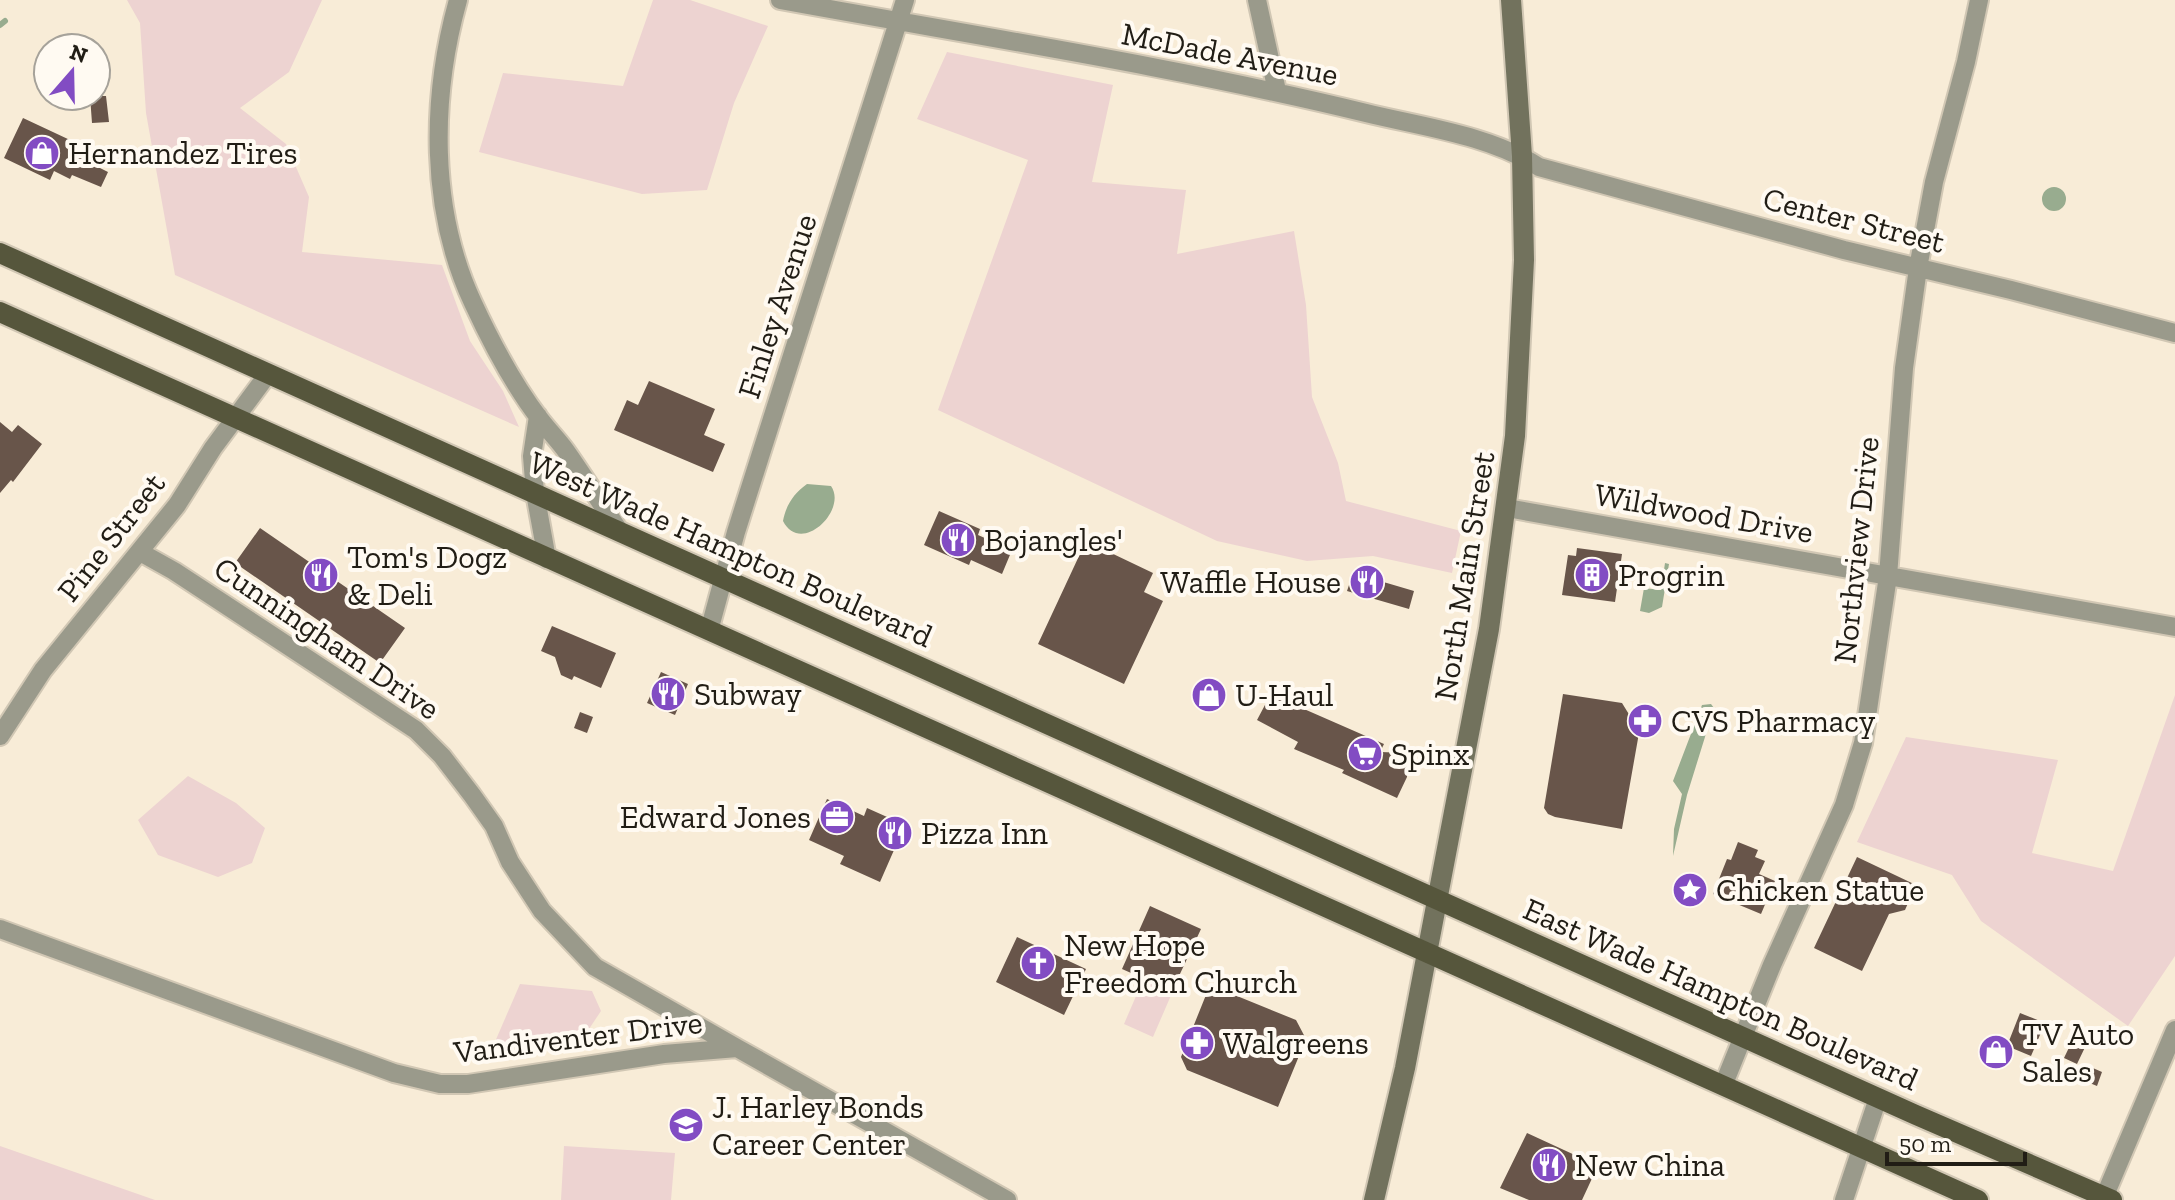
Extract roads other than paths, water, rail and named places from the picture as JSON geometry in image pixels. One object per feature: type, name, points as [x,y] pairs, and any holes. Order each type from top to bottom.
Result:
[{"type":"main road","name":"North Main Street","points":[[1374,1200],[1405,1068],[1438,899],[1489,629],[1507,508],[1522,340],[1522,156],[1511,0]]},
{"type":"main road","name":"West Wade Hampton Boulevard","points":[[0,253],[1438,899]]},
{"type":"main road","points":[[0,312],[1978,1200]]},
{"type":"main road","name":"East Wade Hampton Boulevard","points":[[1438,899],[2107,1199]]},
{"type":"street","points":[[458,0],[446,45],[439,113],[441,182],[451,240],[472,300],[493,342],[538,416],[565,449],[620,532]]},
{"type":"street","name":"McDade Avenue","points":[[780,0],[1277,91],[1485,142],[1522,156]]},
{"type":"street","name":"Finley Avenue","points":[[709,631],[736,532],[905,0]]},
{"type":"street","points":[[1257,0],[1277,91]]},
{"type":"street","name":"Northview Drive","points":[[1723,1086],[1855,776],[1869,710],[1888,576],[1904,368],[1918,268],[1934,182],[1979,0]]},
{"type":"street","name":"Center Street","points":[[1522,156],[1539,167],[2175,333]]},
{"type":"street","name":"Pine Street","points":[[0,736],[43,670],[177,505],[268,374]]},
{"type":"street","points":[[538,416],[532,456],[547,559]]},
{"type":"street","name":"Wildwood Drive","points":[[1507,508],[2175,627]]},
{"type":"street","name":"Cunningham Drive","points":[[140,552],[188,580],[416,730],[442,756],[480,805],[494,826],[510,862],[542,911],[595,967],[737,1048]]},
{"type":"street","name":"Vandiventer Drive","points":[[0,929],[380,1068],[428,1082],[468,1084],[664,1054],[737,1048],[1007,1200]]},
{"type":"street","points":[[2107,1199],[2175,1030]]},
{"type":"street","points":[[1844,1200],[1878,1098]]},
{"type":"waterway","points":[[0,25],[5,21]]},
{"type":"place","name":"Hernandez Tires","points":[[42,153]]},
{"type":"place","name":"Bojangles'","points":[[958,540]]},
{"type":"place","name":"Tom's Dogz & Deli","points":[[321,575]]},
{"type":"place","name":"Progrin","points":[[1592,575]]},
{"type":"place","name":"Waffle House","points":[[1367,582]]},
{"type":"place","name":"Subway","points":[[668,694]]},
{"type":"place","name":"U-Haul","points":[[1209,695]]},
{"type":"place","name":"CVS Pharmacy","points":[[1645,721]]},
{"type":"place","name":"Spinx","points":[[1365,754]]},
{"type":"place","name":"Edward Jones","points":[[837,817]]},
{"type":"place","name":"Pizza Inn","points":[[895,833]]},
{"type":"place","name":"Chicken Statue","points":[[1690,890]]},
{"type":"place","name":"New Hope Freedom Church","points":[[1038,963]]},
{"type":"place","name":"Walgreens","points":[[1197,1043]]},
{"type":"place","name":"TV Auto Sales","points":[[1996,1052]]},
{"type":"place","name":"J. Harley Bonds Career Center","points":[[686,1125]]},
{"type":"place","name":"New China","points":[[1549,1165]]}]
